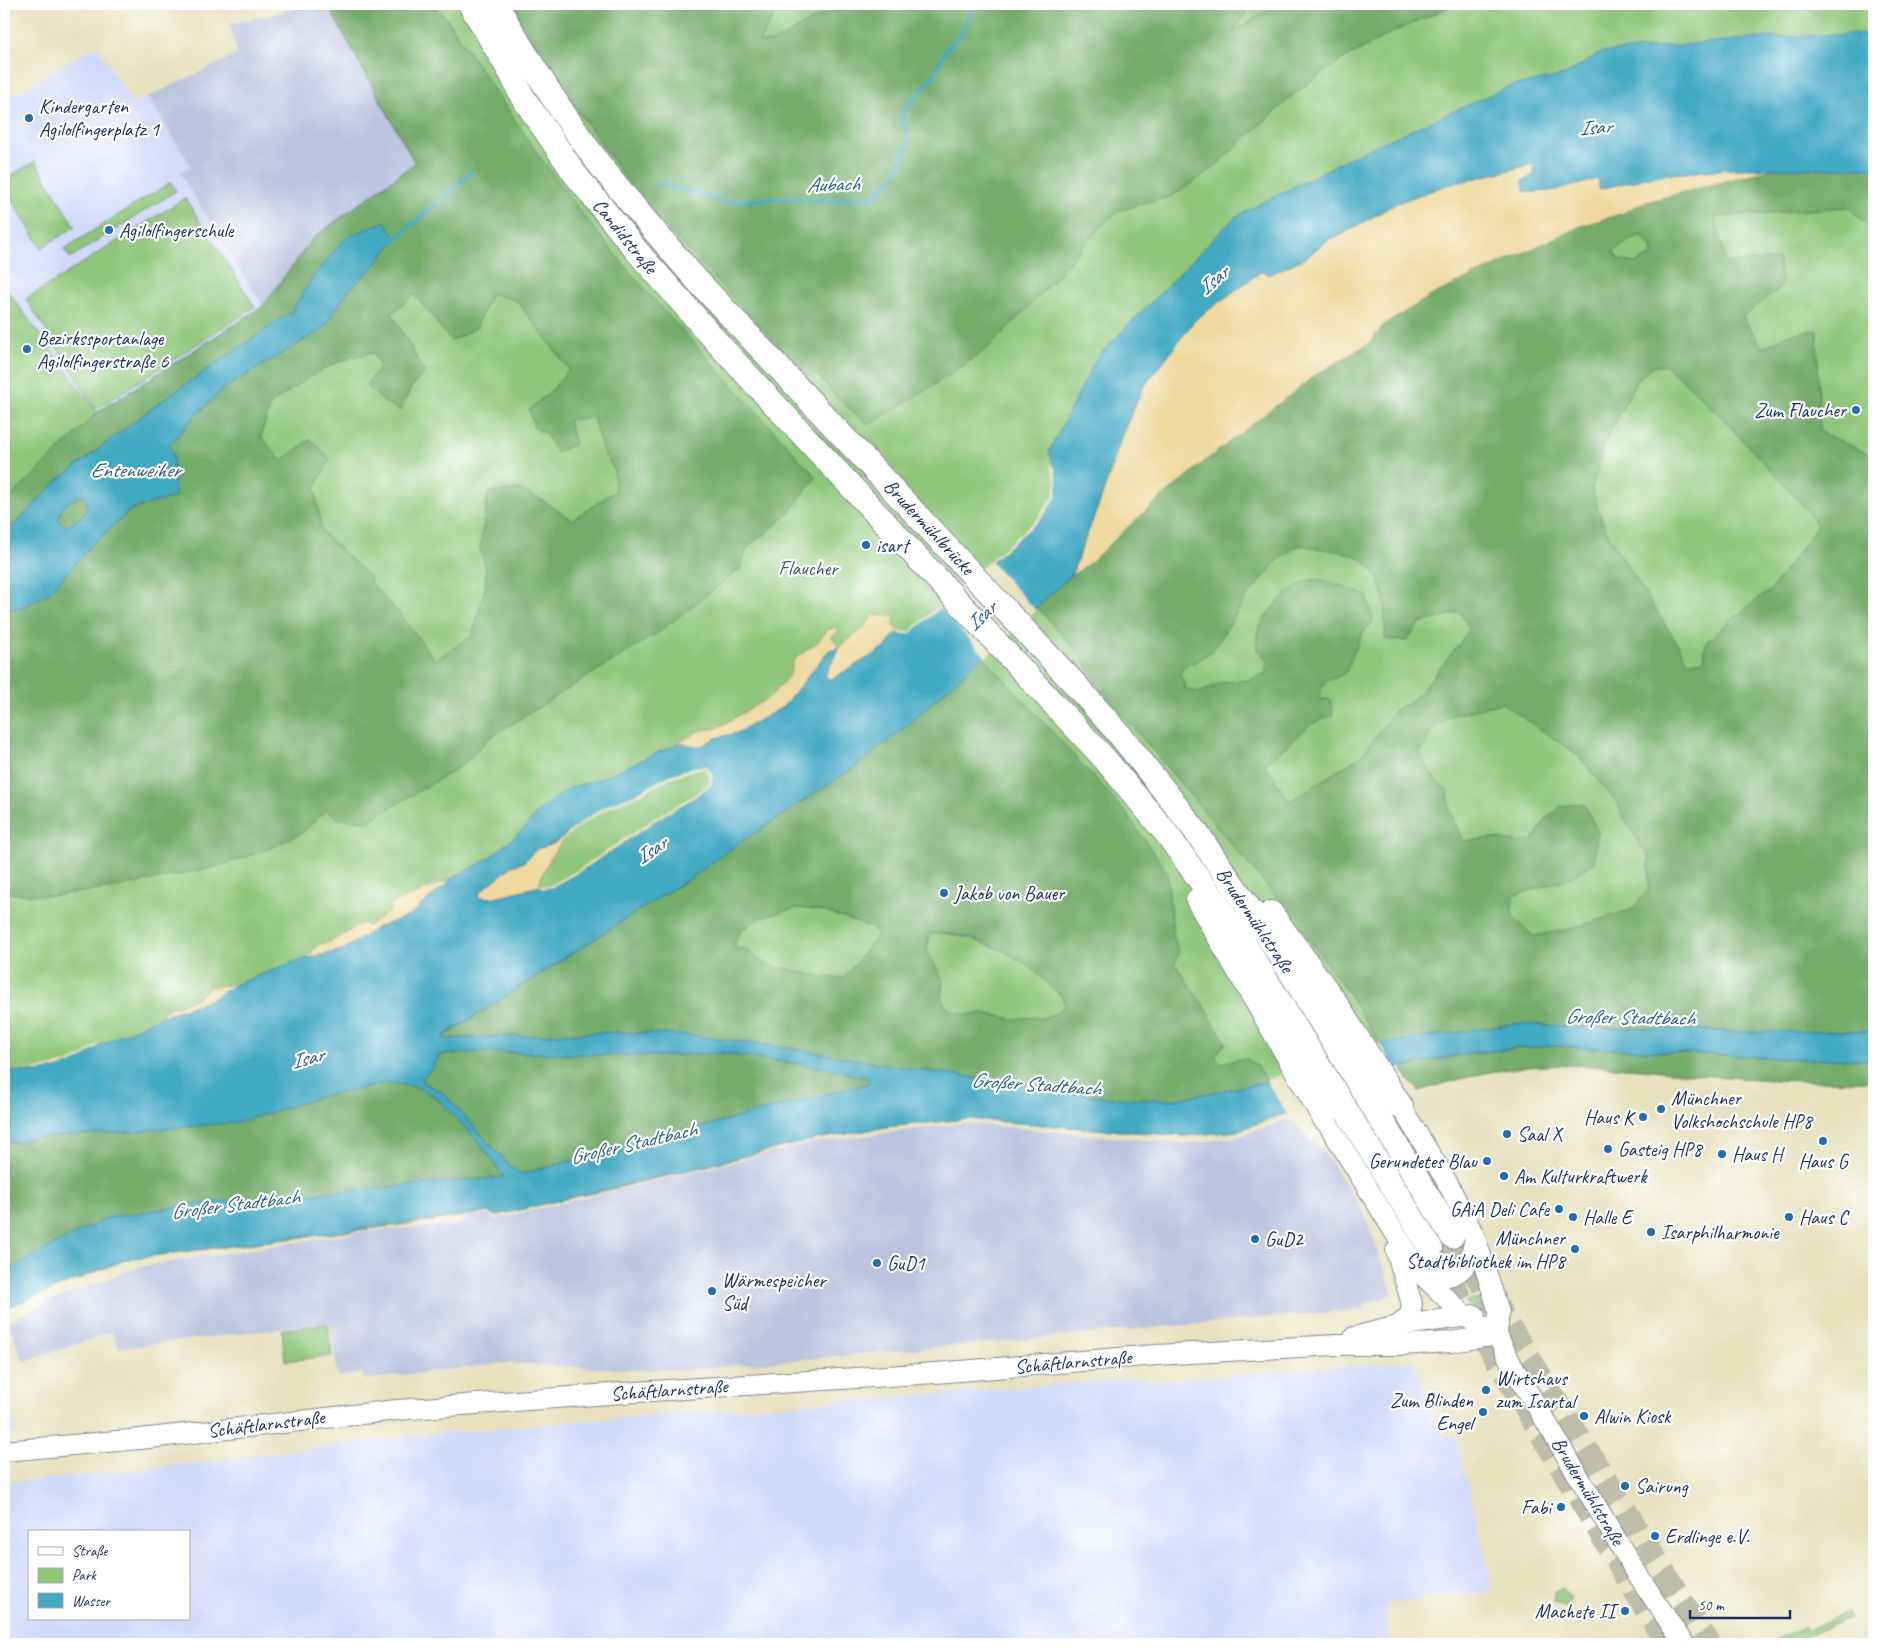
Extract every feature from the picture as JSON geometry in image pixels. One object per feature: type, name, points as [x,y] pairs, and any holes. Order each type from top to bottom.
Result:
[{"type":"highway","points":[[455,4],[504,81],[522,96]]},
{"type":"highway","name":"Candidstraße","points":[[470,4],[512,75],[522,96],[575,174],[691,315],[812,445]]},
{"type":"highway","name":"Candidstraße","points":[[496,4],[548,90],[597,161],[695,278],[833,425]]},
{"type":"highway","name":"Brudermühlbrücke","points":[[833,425],[1025,629]]},
{"type":"highway","name":"Brudermühlbrücke","points":[[812,445],[1104,758],[1166,833],[1183,874],[1307,1066],[1326,1106]]},
{"type":"highway","name":"Brudermühlstraße","points":[[1025,629],[1120,735],[1194,829],[1282,958],[1352,1051],[1360,1085],[1452,1236]]},
{"type":"highway","points":[[1352,1051],[1382,1076],[1401,1107]]},
{"type":"highway","points":[[1326,1106],[1431,1249]]},
{"type":"main road","points":[[1326,1106],[1385,1219],[1411,1262],[1422,1276],[1466,1317],[1497,1335],[1500,1312],[1475,1237],[1446,1180],[1401,1107]]},
{"type":"main road","points":[[1385,1219],[1412,1301],[1410,1315],[1398,1326]]},
{"type":"main road","points":[[1422,1276],[1444,1278],[1459,1272],[1470,1259],[1475,1237]]},
{"type":"main road","name":"Schäftlarnstraße","points":[[1336,1345],[1353,1337],[1398,1326],[1500,1312]]},
{"type":"main road","name":"Schäftlarnstraße","points":[[4,1451],[140,1439],[397,1410],[636,1392],[935,1373],[1156,1355],[1336,1345],[1401,1345],[1451,1342],[1497,1335]]},
{"type":"main road","name":"Brudermühlstraße","points":[[1497,1335],[1512,1365],[1634,1569],[1684,1644]]},
{"type":"shaded area","points":[[317,4],[327,4],[415,163],[314,238],[263,306],[180,173],[191,166],[148,97],[237,54],[230,24]]},
{"type":"shaded area","name":"Agilolfingerschule","points":[[96,47],[100,50],[134,105],[148,97],[191,166],[180,173],[263,306],[97,413],[4,286],[4,101],[91,48]]},
{"type":"shaded area","points":[[1289,1119],[1321,1149],[1364,1213],[1393,1294],[1365,1304],[1364,1309],[682,1370],[635,1370],[502,1363],[364,1380],[363,1373],[338,1377],[330,1323],[119,1348],[111,1332],[24,1362],[8,1322],[38,1306],[139,1267],[367,1231],[464,1224],[468,1217],[487,1214],[494,1220],[811,1143],[965,1123],[1187,1144],[1240,1136]]},
{"type":"shaded area","points":[[1415,1361],[1430,1406],[1428,1408],[1446,1438],[1454,1434],[1475,1511],[1493,1592],[1386,1603],[1389,1644],[4,1644],[4,1483],[119,1472],[420,1435],[1144,1378],[1150,1382]]},
{"type":"shaded area","points":[[4,1396],[16,1431],[4,1433]]},
{"type":"green space","name":"Flaucher","points":[[327,4],[1874,4],[1874,1060],[1462,1054],[1395,1068],[1237,1131],[1185,1136],[967,1119],[886,1127],[811,1140],[601,1192],[488,1212],[426,1222],[127,1259],[4,1309],[4,286],[97,412],[263,306],[313,238],[415,163]]},
{"type":"green space","points":[[327,4],[431,4],[444,15],[537,153],[585,218],[645,290],[816,477],[789,513],[748,546],[740,569],[659,632],[489,738],[463,765],[368,821],[339,819],[326,810],[303,832],[266,850],[219,866],[114,888],[50,896],[4,893],[4,609],[20,609],[132,509],[174,497],[169,445],[196,415],[226,387],[323,329],[346,294],[374,266],[396,239],[313,276],[291,312],[160,402],[56,482],[4,536],[4,504],[97,413],[263,306],[313,238],[415,163]],"holes":[[[491,293],[517,301],[569,369],[553,389],[529,410],[534,427],[546,434],[556,453],[575,444],[568,420],[593,417],[602,449],[614,470],[615,491],[572,520],[540,499],[518,489],[488,493],[480,548],[486,570],[485,588],[472,636],[435,660],[400,614],[370,582],[371,578],[322,532],[315,488],[330,459],[311,439],[281,461],[261,436],[270,405],[319,372],[359,355],[374,353],[380,367],[366,385],[383,401],[401,411],[411,387],[425,373],[392,314],[414,294],[451,341],[476,328]]]},
{"type":"green space","points":[[511,4],[752,4],[752,7],[773,8],[777,4],[781,4],[759,42],[773,42],[821,15],[850,4],[1253,4],[1232,32],[1279,4],[1457,4],[1393,32],[1340,61],[1292,96],[1213,168],[1182,190],[1167,198],[1119,211],[1106,221],[1039,296],[989,347],[950,375],[869,425],[838,399],[817,374],[808,377],[676,238],[634,190],[525,31]]},
{"type":"green space","points":[[35,161],[75,227],[41,248],[4,187],[4,180]]},
{"type":"green space","points":[[1775,168],[1874,168],[1874,232],[1848,207],[1715,217],[1726,263],[1779,259],[1782,286],[1743,317],[1763,348],[1790,334],[1817,330],[1820,432],[1874,456],[1874,1031],[1737,1032],[1514,1024],[1380,1044],[1343,985],[1287,910],[1096,683],[1085,661],[1037,607],[1205,461],[1314,376],[1368,344],[1384,325],[1432,295],[1581,226],[1623,213],[1642,203]],"holes":[[[1641,235],[1651,247],[1652,255],[1636,263],[1620,260],[1613,252]],[[1652,366],[1665,366],[1686,383],[1722,418],[1808,511],[1817,526],[1771,590],[1742,611],[1706,642],[1704,660],[1689,662],[1610,538],[1599,513],[1592,489],[1602,450],[1635,383]],[[1299,545],[1351,554],[1366,563],[1374,572],[1382,592],[1385,615],[1385,639],[1406,641],[1420,623],[1460,612],[1469,629],[1460,643],[1414,699],[1395,710],[1361,756],[1290,801],[1265,765],[1311,724],[1333,715],[1330,699],[1320,699],[1321,686],[1346,672],[1361,636],[1373,621],[1367,596],[1339,585],[1311,580],[1296,587],[1280,600],[1258,630],[1257,650],[1267,660],[1266,673],[1249,680],[1223,682],[1201,692],[1187,690],[1180,674],[1184,666],[1198,661],[1213,650],[1247,597],[1276,562]],[[1502,703],[1578,755],[1616,802],[1628,826],[1649,857],[1649,889],[1633,909],[1571,929],[1533,936],[1512,915],[1513,896],[1567,879],[1594,863],[1598,832],[1583,803],[1561,806],[1546,819],[1533,840],[1520,843],[1492,838],[1463,841],[1450,811],[1448,791],[1433,777],[1420,753],[1432,730],[1450,716]]]},
{"type":"green space","points":[[171,182],[176,191],[70,258],[64,249]]},
{"type":"green space","points":[[185,198],[255,307],[96,409],[26,299]]},
{"type":"green space","points":[[80,496],[85,496],[87,509],[82,516],[67,528],[58,521],[61,512],[65,505]]},
{"type":"green space","points":[[983,656],[1126,813],[1167,872],[1173,933],[1179,954],[1175,964],[1226,1043],[1215,1056],[1221,1063],[1246,1058],[1257,1066],[1268,1082],[1171,1100],[1109,1098],[775,1046],[688,1035],[615,1032],[444,1039],[445,1036],[691,878],[729,850],[858,765],[904,728]],"holes":[[[797,908],[823,911],[875,929],[877,936],[844,978],[824,977],[767,965],[745,949],[735,948],[737,939],[749,925],[768,916]],[[944,933],[969,938],[1002,950],[1028,965],[1062,997],[1065,1005],[1046,1018],[1013,1019],[983,1013],[967,1015],[954,1012],[946,1007],[941,996],[943,981],[927,949],[930,934]]]},
{"type":"green space","points":[[1555,1046],[1797,1059],[1874,1060],[1874,1081],[1772,1080],[1561,1065],[1492,1072],[1419,1091],[1406,1077],[1402,1067],[1478,1053]]},
{"type":"green space","points":[[479,1052],[662,1056],[721,1053],[828,1068],[868,1078],[870,1083],[521,1174],[509,1165],[443,1093],[422,1082],[423,1076],[433,1068],[439,1055]]},
{"type":"green space","points":[[387,1083],[413,1086],[439,1100],[464,1125],[505,1177],[196,1204],[109,1217],[4,1273],[4,1142],[20,1142],[30,1138],[324,1096]]},
{"type":"green space","points":[[1464,1230],[1467,1241],[1456,1264],[1436,1269],[1428,1266],[1418,1258]]},
{"type":"green space","points":[[1473,1266],[1485,1285],[1450,1292],[1445,1283]]},
{"type":"green space","points":[[1483,1298],[1484,1302],[1479,1308],[1470,1307],[1465,1302]]},
{"type":"green space","points":[[328,1324],[332,1356],[285,1361],[282,1330]]},
{"type":"green space","points":[[1562,1588],[1570,1599],[1570,1602],[1564,1606],[1554,1603],[1554,1593]]},
{"type":"green space","points":[[1848,1612],[1851,1618],[1788,1644],[1772,1642],[1805,1627],[1807,1631]]},
{"type":"sand","points":[[1534,164],[1533,193],[1599,178],[1600,189],[1659,175],[1730,169],[1775,168],[1642,203],[1623,213],[1581,226],[1432,295],[1384,325],[1368,344],[1314,376],[1205,461],[1141,515],[1091,562],[1071,576],[1102,496],[1124,430],[1143,388],[1195,320],[1262,270],[1305,258],[1329,239],[1341,235],[1397,203],[1447,185]]},
{"type":"sand","points":[[873,615],[895,617],[893,624],[899,633],[894,635],[885,648],[830,680],[825,676],[838,648],[829,650],[783,707],[737,733],[716,738],[700,747],[679,743],[700,730],[715,729],[770,697],[790,674],[794,659],[818,642],[827,630],[837,627],[838,631],[832,637],[839,647],[864,628]]},
{"type":"sand","points":[[566,835],[544,871],[539,884],[541,886],[491,898],[480,897],[478,893],[512,866],[524,862],[537,849],[553,844]]},
{"type":"sand","points":[[453,878],[409,916],[378,927],[343,950],[307,958],[318,944],[331,942],[362,923],[368,926],[390,911],[391,904]]},
{"type":"sand","points":[[236,984],[212,999],[160,1017],[167,1009],[197,998],[210,987]]},
{"type":"water","points":[[1874,33],[1874,168],[1730,169],[1659,175],[1599,189],[1599,179],[1552,191],[1524,191],[1523,181],[1535,174],[1534,164],[1447,185],[1397,203],[1341,235],[1329,239],[1305,258],[1269,275],[1262,271],[1195,320],[1143,388],[1124,430],[1102,496],[1071,576],[904,728],[858,765],[729,850],[691,878],[445,1035],[444,1039],[615,1032],[688,1035],[775,1046],[1109,1098],[1171,1100],[1268,1082],[1380,1044],[1514,1024],[1737,1032],[1874,1031],[1874,1060],[1797,1059],[1555,1046],[1518,1048],[1462,1054],[1395,1068],[1287,1113],[1237,1131],[1185,1136],[967,1119],[886,1127],[811,1140],[495,1216],[488,1212],[127,1259],[4,1309],[4,1273],[51,1246],[109,1217],[196,1204],[504,1177],[480,1143],[435,1096],[414,1086],[387,1083],[324,1096],[239,1122],[133,1132],[30,1138],[20,1142],[4,1142],[4,1074],[13,1071],[40,1071],[62,1067],[82,1059],[98,1046],[160,1017],[212,999],[236,984],[293,962],[343,950],[378,927],[409,916],[453,878],[488,859],[526,827],[538,811],[569,788],[599,779],[679,743],[700,747],[716,738],[737,733],[783,707],[829,650],[839,647],[825,676],[830,680],[885,648],[894,635],[899,633],[903,635],[920,625],[1041,519],[1053,501],[1057,487],[1057,479],[1049,451],[1098,356],[1235,217],[1357,154],[1508,87],[1565,75],[1602,52],[1757,38]],"holes":[[[706,766],[713,775],[711,785],[695,797],[652,822],[582,871],[554,886],[542,889],[541,886],[491,898],[480,897],[479,893],[512,866],[524,862],[537,849],[553,844],[584,820],[611,803],[635,794],[670,775]],[[479,1052],[662,1056],[721,1053],[828,1068],[867,1078],[869,1083],[521,1174],[509,1165],[443,1093],[422,1082],[423,1077],[433,1068],[439,1055]]]},
{"type":"water","name":"Entenweiher","points":[[385,221],[396,239],[374,266],[346,294],[323,329],[226,387],[196,415],[169,445],[173,453],[175,497],[131,509],[92,545],[50,592],[20,609],[4,609],[4,536],[56,482],[160,402],[291,312],[313,276],[346,238]],"holes":[[[85,496],[87,509],[82,516],[67,527],[58,521],[63,508],[71,500]]]},
{"type":"pier","points":[[1050,464],[1054,466],[1058,482],[1056,498],[1041,519],[991,562],[1036,611],[986,657],[940,608],[911,633],[903,635],[899,633],[897,631],[910,631],[1039,517],[1053,497],[1056,482]]},
{"type":"pier","points":[[707,766],[713,775],[711,785],[695,797],[652,822],[579,872],[552,887],[542,889],[539,884],[543,886],[551,885],[578,870],[651,820],[694,795],[709,784],[710,776],[705,768],[671,778],[637,796],[612,806],[585,822],[562,840],[584,820],[611,803],[635,794],[670,775],[694,767]]},
{"type":"pier","points":[[99,1043],[82,1059],[62,1067],[40,1071],[8,1070],[40,1069],[62,1064],[81,1057]]},
{"type":"pier","points":[[1379,1043],[1396,1070],[1288,1116],[1266,1080]]},
{"type":"waterway","name":"Aubach","points":[[657,183],[726,202],[781,198],[836,200],[872,198],[894,177],[908,145],[903,113],[934,74],[945,51],[961,34],[974,4]]},
{"type":"waterway","name":"Aubach","points":[[392,242],[472,172]]},
{"type":"tunnel","points":[[1452,1236],[1709,1644]]},
{"type":"tunnel","points":[[1431,1249],[1667,1644]]},
{"type":"place","name":"Kindergarten Agilolfingerplatz 1","points":[[29,118]]},
{"type":"place","name":"Agilolfingerschule","points":[[109,230]]},
{"type":"place","name":"Bezirkssportanlage Agilolfingerstraße 6","points":[[27,349]]},
{"type":"place","name":"Zum Flaucher","points":[[1856,410]]},
{"type":"place","name":"isart","points":[[866,545]]},
{"type":"place","name":"Jakob von Bauer","points":[[944,893]]},
{"type":"place","name":"Münchner Volkshochschule HP8","points":[[1661,1109]]},
{"type":"place","name":"Haus K","points":[[1643,1117]]},
{"type":"place","name":"Saal X","points":[[1507,1134]]},
{"type":"place","name":"Haus G","points":[[1823,1141]]},
{"type":"place","name":"Gasteig HP8","points":[[1608,1149]]},
{"type":"place","name":"Haus H","points":[[1722,1154]]},
{"type":"place","name":"Gerundetes Blau","points":[[1487,1161]]},
{"type":"place","name":"Am Kulturkraftwerk","points":[[1504,1176]]},
{"type":"place","name":"GAiA Deli Cafe","points":[[1559,1209]]},
{"type":"place","name":"Halle E","points":[[1573,1217]]},
{"type":"place","name":"Haus C","points":[[1789,1217]]},
{"type":"place","name":"Isarphilharmonie","points":[[1651,1232]]},
{"type":"place","name":"GuD2","points":[[1255,1239]]},
{"type":"place","name":"Münchner Stadtbibliothek im HP8","points":[[1575,1249]]},
{"type":"place","name":"GuD1","points":[[877,1263]]},
{"type":"place","name":"Wärmespeicher Süd","points":[[712,1291]]},
{"type":"place","name":"Wirtshaus zum Isartal","points":[[1486,1390]]},
{"type":"place","name":"Zum Blinden Engel","points":[[1483,1412]]},
{"type":"place","name":"Alwin Kiosk","points":[[1584,1416]]},
{"type":"place","name":"Sairung","points":[[1625,1486]]},
{"type":"place","name":"Fabi","points":[[1561,1507]]},
{"type":"place","name":"Erdlinge e.V.","points":[[1655,1536]]},
{"type":"place","name":"Machete II","points":[[1625,1611]]},
{"type":"water label","name":"Isar","points":[[1595,127]]},
{"type":"water label","name":"Isar","points":[[1213,280]]},
{"type":"water label","name":"Isar","points":[[981,616]]},
{"type":"water label","name":"Isar","points":[[651,850]]},
{"type":"water label","name":"Großer Stadtbach","points":[[1630,1017]]},
{"type":"water label","name":"Isar","points":[[307,1058]]},
{"type":"water label","name":"Großer Stadtbach","points":[[1036,1084]]},
{"type":"water label","name":"Großer Stadtbach","points":[[633,1143]]},
{"type":"water label","name":"Großer Stadtbach","points":[[235,1204]]}]
